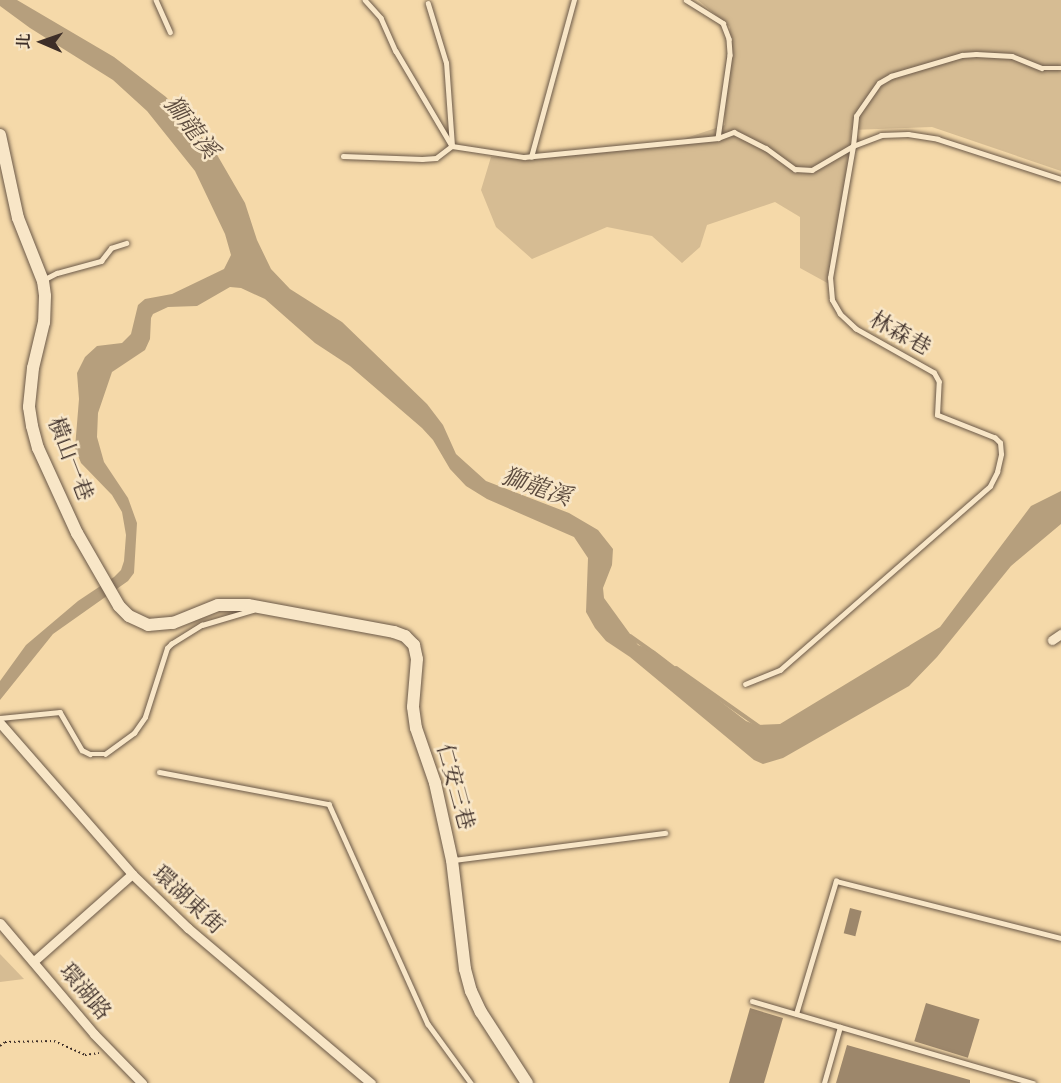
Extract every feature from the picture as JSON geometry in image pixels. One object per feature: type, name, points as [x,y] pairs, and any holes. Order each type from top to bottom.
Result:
[{"type":"street","name":"橫山一巷","points":[[0,135],[18,218],[43,281],[44,322],[33,368],[30,407],[32,426],[38,448],[77,533],[119,606],[129,616],[148,625],[162,626],[218,605],[261,608]]},
{"type":"street","name":"仁安三巷","points":[[261,608],[394,632],[405,636],[414,645],[417,659],[412,707],[416,728],[435,783],[452,860],[465,969],[471,991],[527,1083]]},
{"type":"street","points":[[1052,640],[1061,634]]},
{"type":"street","name":"環湖東街","points":[[0,723],[132,874],[188,928],[371,1083]]},
{"type":"street","points":[[34,961],[132,874]]},
{"type":"street","name":"環湖路","points":[[0,923],[111,1052],[142,1083]]},
{"type":"lane","points":[[156,0],[170,32]]},
{"type":"lane","points":[[365,0],[381,18],[396,51],[452,146],[460,149],[531,157],[718,138],[734,132],[766,148],[795,169],[812,170],[853,146],[881,135],[908,134],[938,139],[1061,179]]},
{"type":"lane","points":[[531,157],[574,0]]},
{"type":"lane","points":[[686,0],[723,23],[729,39],[730,55],[718,138]]},
{"type":"lane","points":[[428,4],[446,63],[452,146]]},
{"type":"lane","points":[[853,146],[856,116],[879,83],[891,76],[962,55],[976,54],[1012,56],[1042,68],[1061,68]]},
{"type":"lane","points":[[343,156],[436,158],[452,146]]},
{"type":"lane","name":"林森巷","points":[[745,684],[780,670],[990,486],[997,472],[1001,454],[1000,443],[995,438],[937,415],[939,382],[934,373],[856,329],[840,314],[832,300],[830,278],[853,146]]},
{"type":"lane","points":[[43,281],[57,273],[101,261],[111,248],[126,243]]},
{"type":"lane","points":[[0,718],[60,712],[82,750],[90,754],[105,754],[134,733],[145,717],[171,644],[202,624],[220,617],[261,608]]},
{"type":"lane","points":[[159,772],[329,804],[428,1024],[471,1083]]},
{"type":"lane","points":[[452,860],[664,833]]},
{"type":"lane","points":[[796,1014],[836,880],[1061,938]]},
{"type":"lane","points":[[752,1000],[1033,1083]]},
{"type":"lane","points":[[824,1083],[840,1026]]},
{"type":"path","points":[[0,1046],[5,1042],[54,1041],[85,1055],[111,1052]]},
{"type":"shaded area","points":[[698,0],[1061,0],[1061,171],[932,127],[851,130],[848,181],[831,285],[800,268],[800,217],[775,202],[707,225],[700,247],[682,263],[652,236],[607,227],[532,259],[496,227],[481,190],[491,157],[576,155],[659,147],[725,125],[724,75],[730,27]]},
{"type":"shaded area","points":[[0,954],[24,979],[0,982]]},
{"type":"water","name":"獅龍溪","points":[[0,0],[17,0],[114,57],[166,97],[216,153],[245,203],[257,240],[271,269],[290,289],[342,322],[427,404],[443,425],[456,454],[486,481],[569,513],[598,530],[613,549],[612,565],[603,588],[604,598],[638,645],[655,651],[746,721],[756,725],[780,724],[940,627],[1031,506],[1061,491],[1061,524],[1011,566],[937,657],[909,686],[783,758],[763,764],[754,760],[630,657],[606,641],[595,628],[586,612],[588,558],[574,537],[487,499],[466,486],[450,469],[433,440],[422,428],[350,366],[315,343],[265,299],[241,288],[230,287],[197,306],[168,307],[153,314],[150,339],[145,350],[112,372],[98,413],[97,437],[104,462],[128,498],[137,523],[134,573],[128,581],[53,634],[0,700],[0,681],[26,645],[78,601],[114,577],[121,570],[124,561],[126,535],[122,512],[112,495],[81,463],[75,448],[79,399],[77,373],[85,357],[97,346],[122,343],[131,334],[138,305],[145,299],[172,294],[224,269],[231,255],[225,234],[195,171],[147,111],[113,80],[30,28],[0,6]]},
{"type":"building","points":[[850,908],[862,911],[855,936],[844,933]]},
{"type":"building","points":[[926,1003],[980,1019],[968,1058],[914,1041]]},
{"type":"building","points":[[750,1008],[783,1018],[764,1083],[729,1083]]},
{"type":"building","points":[[847,1045],[970,1080],[970,1083],[836,1083]]},
{"type":"waterway","name":"獅龍溪","points":[[630,636],[653,652]]},
{"type":"waterway","name":"獅龍溪","points":[[676,668],[761,728]]}]
